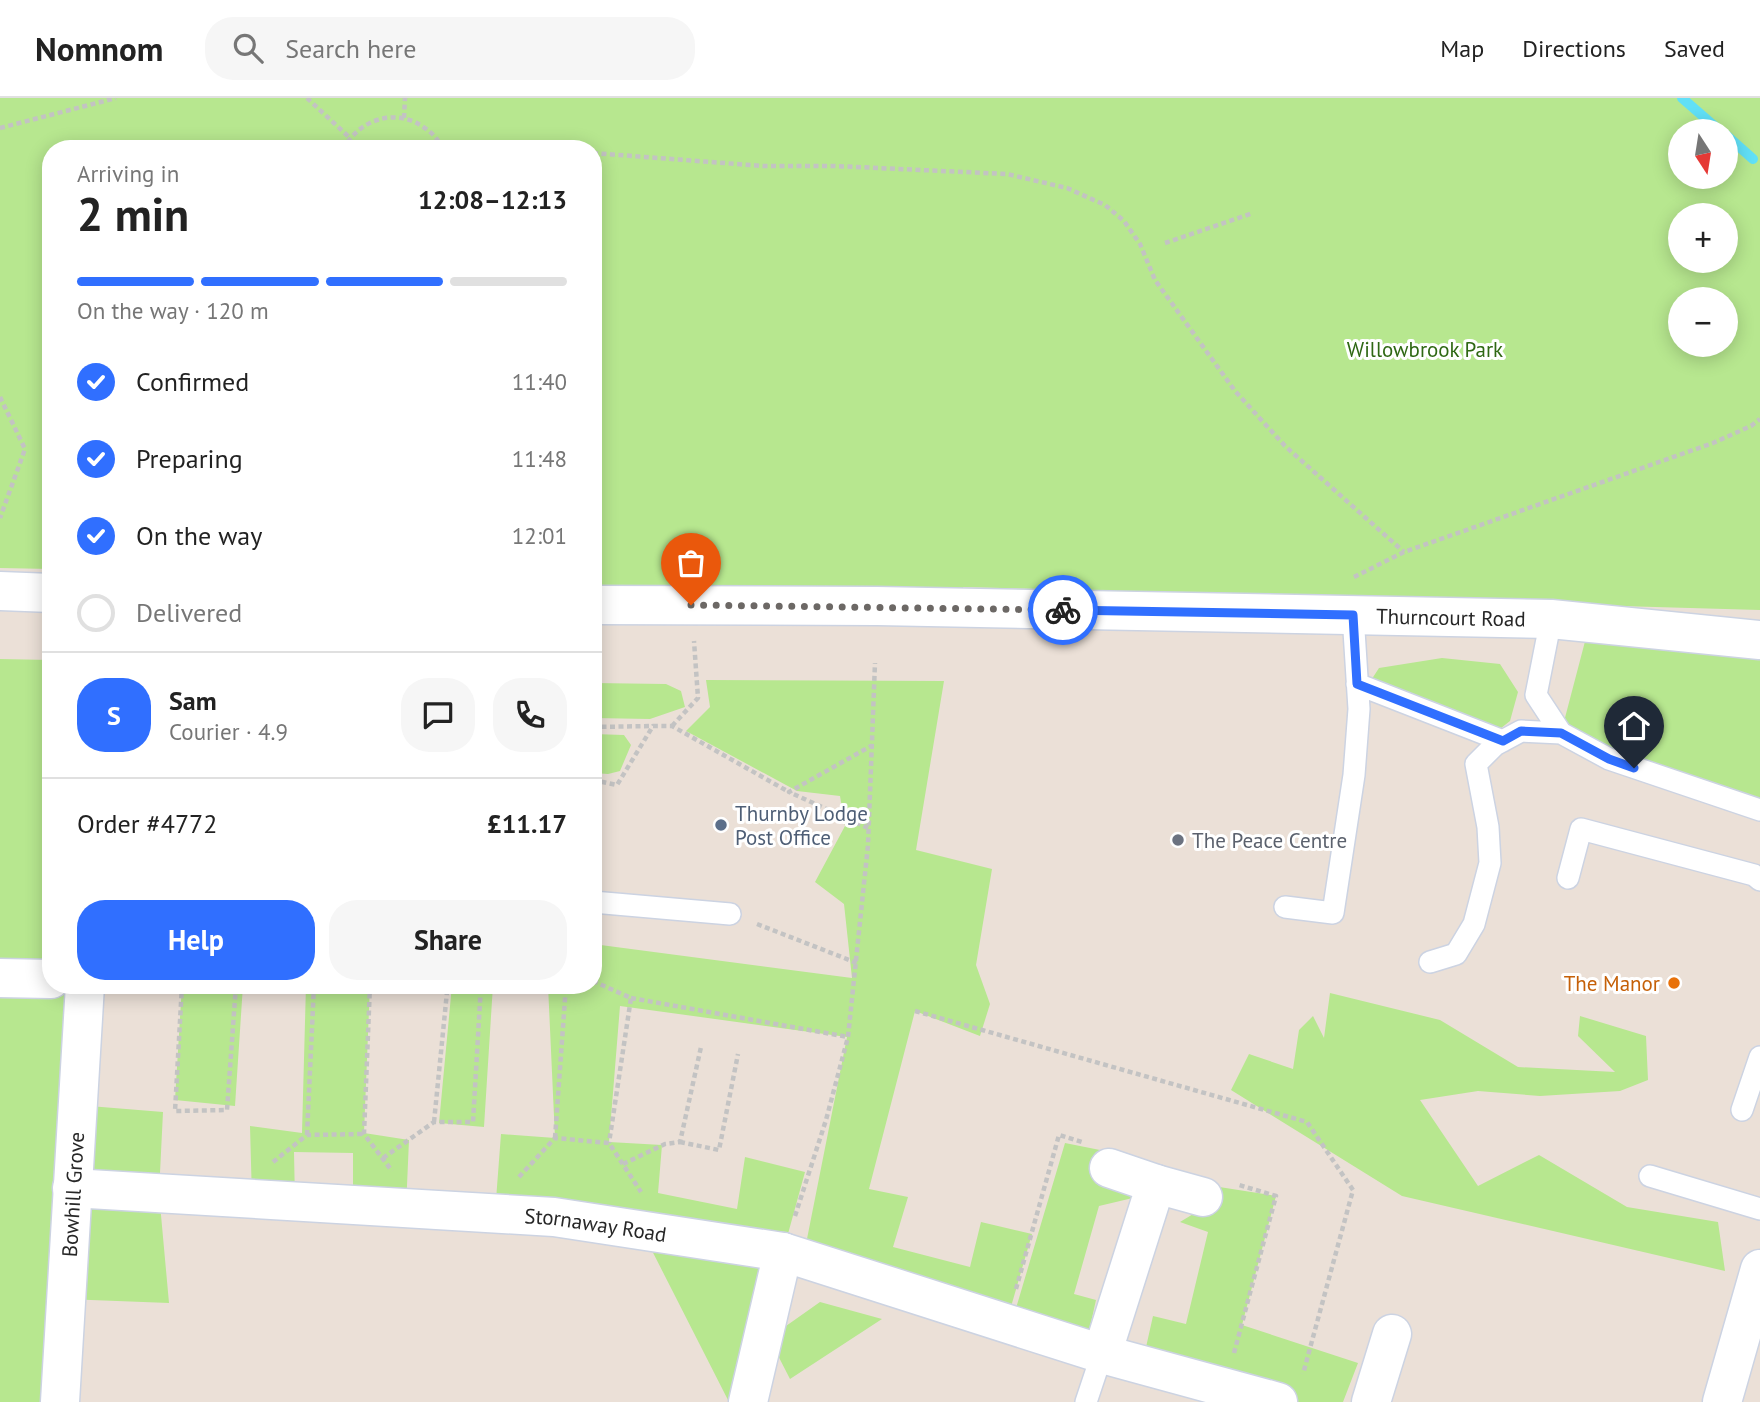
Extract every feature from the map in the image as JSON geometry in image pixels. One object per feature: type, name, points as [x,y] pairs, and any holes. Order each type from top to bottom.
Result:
[{"type":"street","points":[[0,591],[42,593]]},
{"type":"street","name":"Thurncourt Road","points":[[602,605],[877,606],[1348,598],[1760,640]]},
{"type":"street","points":[[0,978],[42,979]]},
{"type":"street","name":"Bowhill Grove","points":[[60,1402],[84,994]]},
{"type":"street","points":[[1109,1168],[1203,1197]]},
{"type":"street","points":[[1102,1354],[1156,1184]]},
{"type":"street","name":"Stornaway Road","points":[[72,1188],[554,1217],[783,1252],[1102,1354],[1290,1391]]},
{"type":"street","points":[[748,1402],[783,1252]]},
{"type":"street","points":[[1722,1402],[1760,1269]]},
{"type":"street","points":[[1371,1402],[1392,1334]]},
{"type":"lane","points":[[1285,907],[1333,913],[1354,775],[1359,709],[1348,598]]},
{"type":"lane","points":[[1551,619],[1536,695],[1561,733]]},
{"type":"lane","points":[[1357,684],[1503,741]]},
{"type":"lane","points":[[1430,962],[1455,954],[1474,924],[1490,863],[1488,827],[1476,764],[1495,745],[1521,731],[1561,733],[1609,759],[1760,810]]},
{"type":"lane","points":[[1568,878],[1581,829],[1754,875],[1760,880]]},
{"type":"lane","points":[[602,903],[730,914]]},
{"type":"lane","points":[[1742,1110],[1760,1057]]},
{"type":"lane","points":[[1650,1177],[1760,1209]]},
{"type":"lane","points":[[1086,1402],[1102,1354]]},
{"type":"path","points":[[0,128],[116,98]]},
{"type":"path","points":[[307,98],[350,138],[373,120],[388,117],[404,118],[426,128],[437,140]]},
{"type":"path","points":[[404,118],[405,98]]},
{"type":"path","points":[[602,154],[763,166],[835,166],[1007,174],[1067,188],[1105,205],[1124,221],[1140,244],[1155,280],[1235,391],[1285,446],[1404,552]]},
{"type":"path","points":[[1165,243],[1253,213]]},
{"type":"path","points":[[0,397],[25,449],[0,518]]},
{"type":"path","points":[[1348,598],[1404,552],[1713,443],[1751,426],[1760,419]]},
{"type":"path","points":[[672,726],[698,698],[691,605]]},
{"type":"path","points":[[783,1252],[826,1120],[848,1037],[868,828],[876,663]]},
{"type":"path","points":[[602,782],[617,786],[653,726]]},
{"type":"path","points":[[602,727],[672,726],[789,792],[868,828]]},
{"type":"path","points":[[789,792],[872,746]]},
{"type":"path","points":[[730,914],[857,963]]},
{"type":"path","points":[[602,985],[631,998],[848,1037]]},
{"type":"path","points":[[182,994],[175,1111],[227,1110],[235,994]]},
{"type":"path","points":[[307,1135],[314,994]]},
{"type":"path","points":[[370,994],[364,1134],[406,1188],[406,1208]]},
{"type":"path","points":[[434,1122],[447,994]]},
{"type":"path","points":[[383,1158],[434,1122],[473,1122],[480,994]]},
{"type":"path","points":[[502,1214],[503,1195],[555,1138],[565,994]]},
{"type":"path","points":[[631,998],[609,1143],[651,1208],[649,1231]]},
{"type":"path","points":[[915,1011],[1307,1122],[1353,1190],[1290,1391]]},
{"type":"path","points":[[680,1142],[701,1047]]},
{"type":"path","points":[[623,1164],[665,1144],[680,1142],[719,1150],[738,1054]]},
{"type":"path","points":[[252,1199],[253,1178],[307,1135],[364,1134]]},
{"type":"path","points":[[555,1138],[609,1143]]},
{"type":"green space","name":"Willowbrook Park","points":[[0,98],[1760,98],[1760,610],[963,587],[965,596],[602,594],[602,140],[42,140],[42,569],[0,568]]},
{"type":"green space","points":[[1588,630],[1760,648],[1760,810],[1561,733]]},
{"type":"green space","points":[[1442,658],[1500,664],[1518,692],[1510,721],[1491,736],[1366,688],[1379,668]]},
{"type":"green space","points":[[0,659],[42,660],[42,994],[84,994],[77,1105],[163,1112],[159,1193],[169,1303],[65,1299],[59,1402],[0,1402]]},
{"type":"green space","points":[[706,680],[944,681],[916,850],[992,869],[976,965],[990,1004],[980,1036],[915,1011],[869,1189],[908,1197],[893,1247],[970,1267],[981,1222],[1032,1234],[1006,1324],[804,1254],[847,1037],[620,1006],[609,1142],[662,1145],[658,1193],[737,1209],[745,1157],[805,1172],[783,1252],[748,1402],[729,1402],[643,1233],[495,1213],[501,1134],[555,1138],[548,994],[602,994],[602,945],[852,978],[844,904],[815,882],[845,826],[840,796],[797,791],[686,731],[710,707]]},
{"type":"green space","points":[[602,683],[666,684],[681,691],[685,707],[650,719],[602,718]]},
{"type":"green space","points":[[602,734],[624,735],[631,745],[620,771],[602,774]]},
{"type":"green space","points":[[1330,993],[1440,1020],[1518,1067],[1615,1072],[1578,1036],[1580,1016],[1646,1036],[1648,1080],[1620,1091],[1540,1096],[1478,1091],[1420,1100],[1478,1186],[1539,1155],[1627,1207],[1718,1222],[1725,1271],[1402,1196],[1231,1090],[1249,1054],[1293,1069],[1299,1030],[1313,1016],[1324,1038]]},
{"type":"green space","points":[[181,994],[242,994],[235,1106],[175,1100]]},
{"type":"green space","points":[[306,994],[370,994],[364,1133],[409,1140],[406,1208],[353,1205],[353,1153],[294,1152],[295,1202],[252,1199],[250,1126],[302,1133]]},
{"type":"green space","points":[[451,994],[492,994],[484,1127],[439,1123]]},
{"type":"green space","points":[[1065,1143],[1105,1151],[1137,1197],[1099,1206],[1074,1294],[1096,1300],[1085,1349],[1011,1325]]},
{"type":"green space","points":[[1213,1186],[1276,1196],[1242,1325],[1358,1363],[1343,1402],[1279,1402],[1142,1365],[1153,1316],[1186,1324],[1208,1232],[1180,1222],[1213,1202]]},
{"type":"green space","points":[[820,1302],[882,1319],[790,1379],[769,1338]]},
{"type":"waterway","points":[[1682,98],[1706,119]]},
{"type":"waterway","points":[[1738,146],[1753,159]]},
{"type":"way so far","points":[[691,605],[1063,610]]},
{"type":"place","name":"Thurnby Lodge Post Office","points":[[721,825]]},
{"type":"place","name":"The Peace Centre","points":[[1178,840]]},
{"type":"place","name":"The Manor","points":[[1674,983]]},
{"type":"route","points":[[1063,610],[1353,615],[1357,684],[1503,741],[1521,731],[1561,733],[1609,759],[1634,768]]}]
